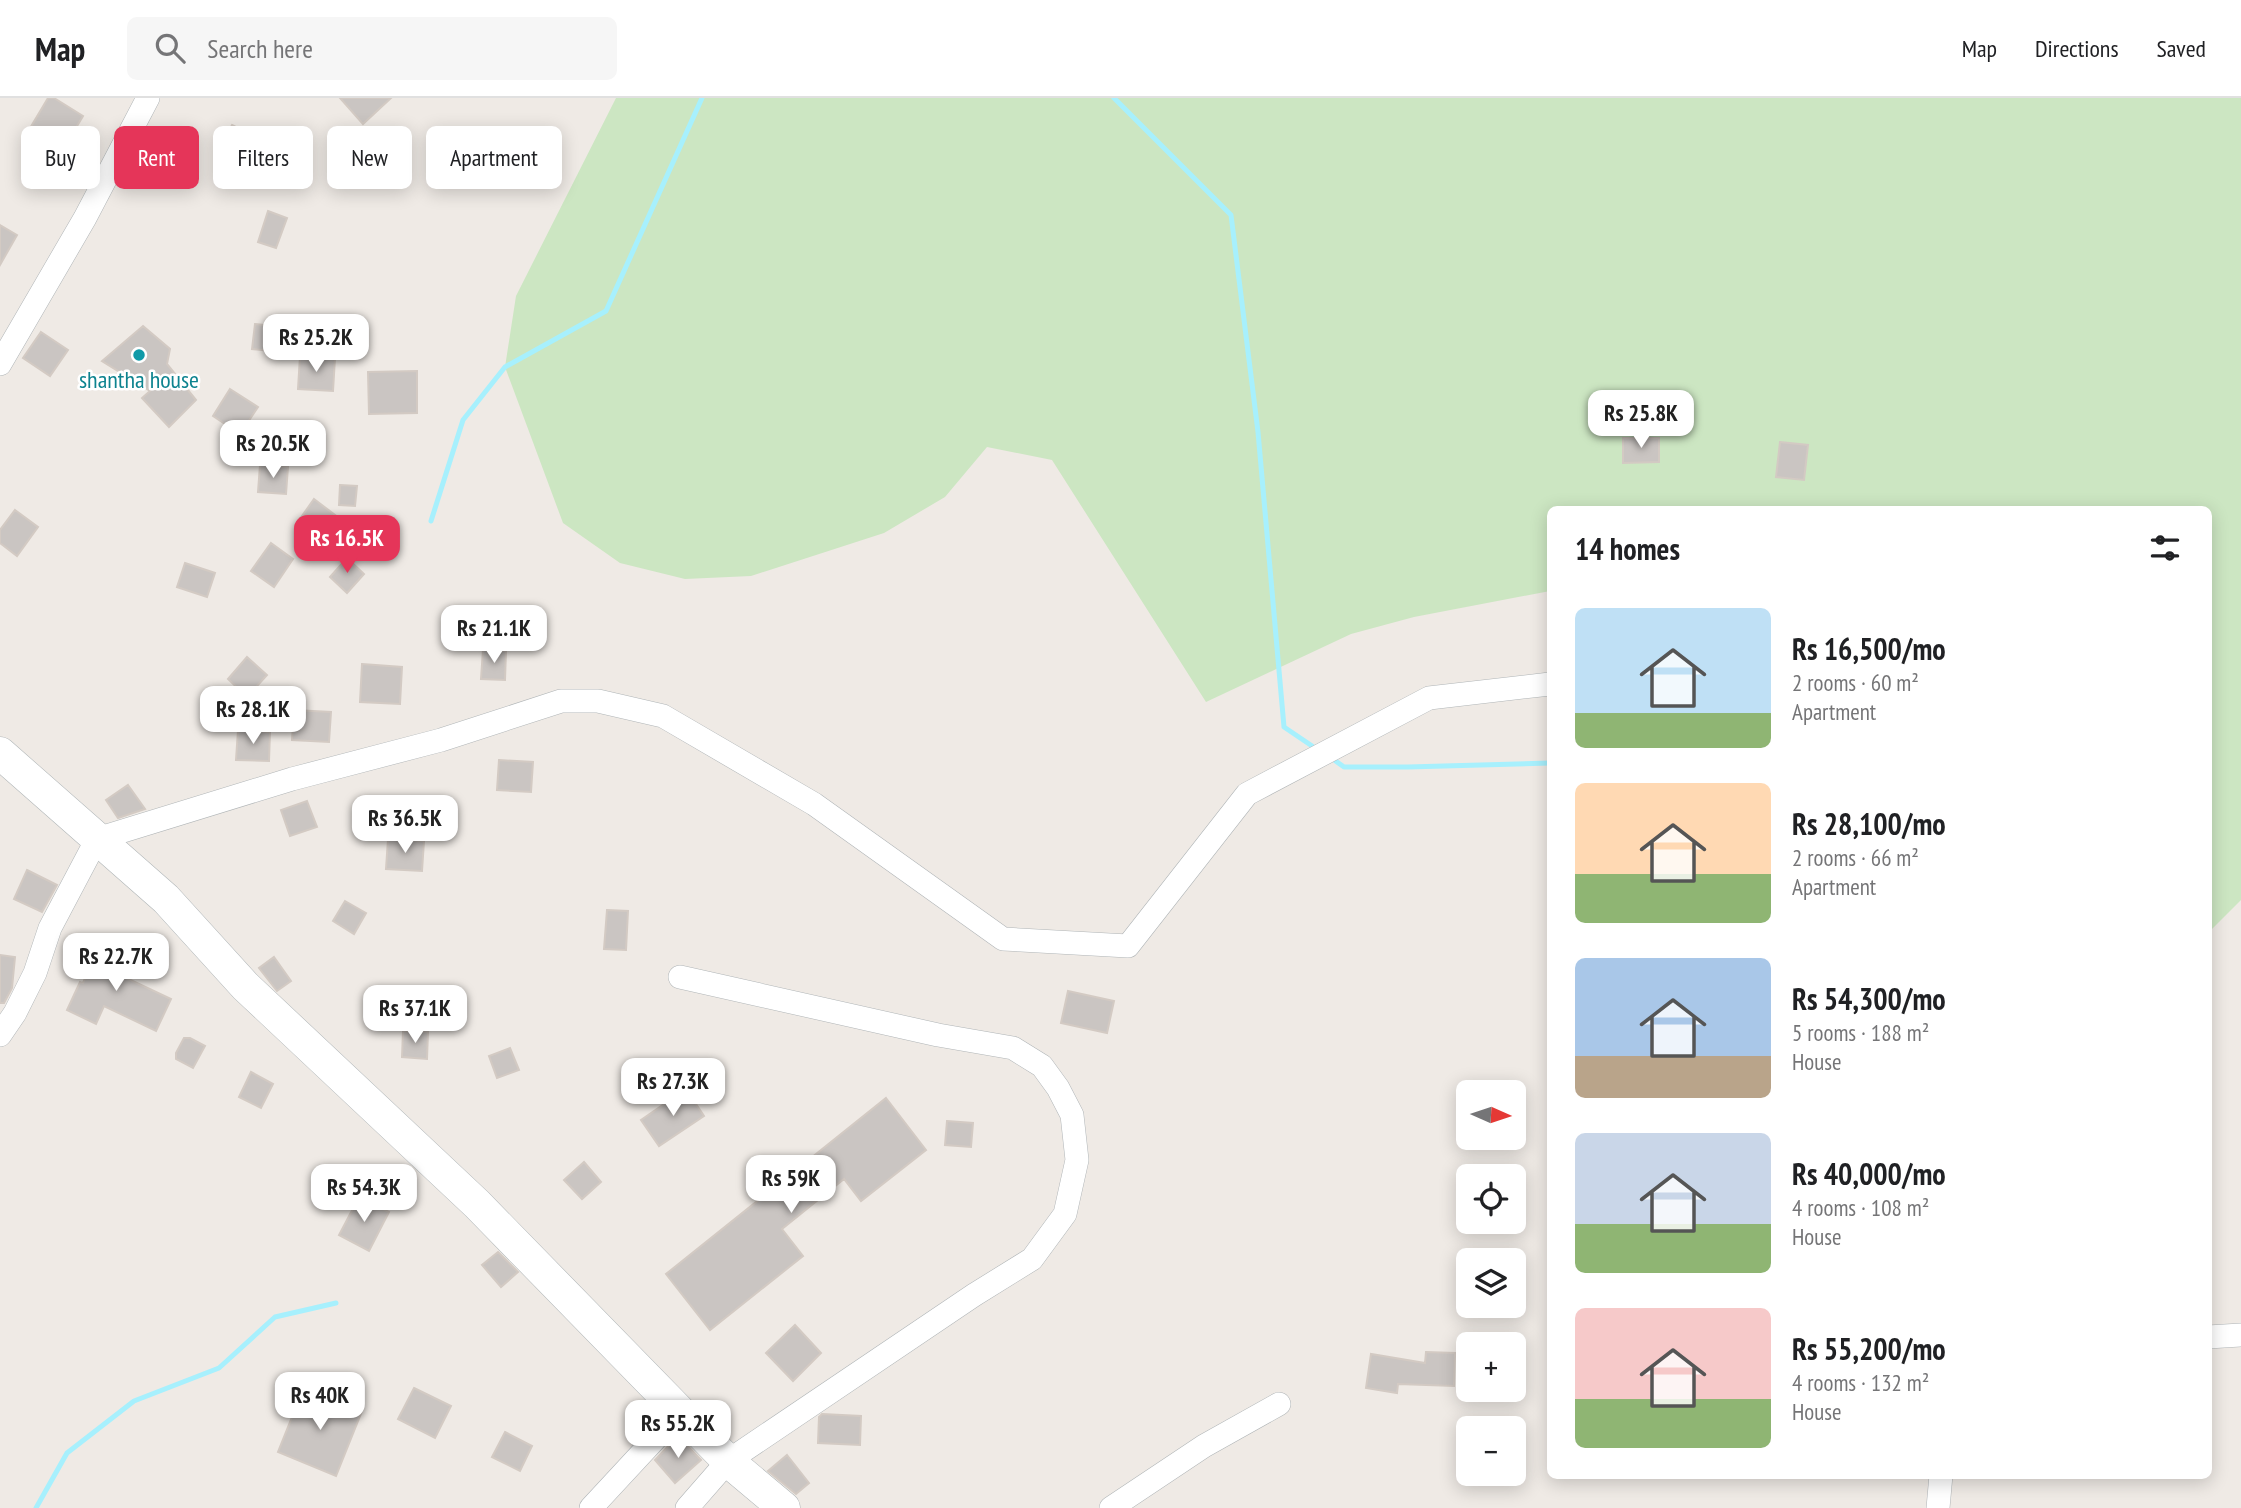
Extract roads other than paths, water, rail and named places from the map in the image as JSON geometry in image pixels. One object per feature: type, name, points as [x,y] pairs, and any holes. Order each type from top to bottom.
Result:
[{"type":"main road","points":[[0,753],[166,899],[245,986],[477,1204],[728,1461],[783,1508]]},
{"type":"street","points":[[0,364],[85,218],[148,98]]},
{"type":"street","points":[[0,1034],[15,1013],[35,973],[50,929],[97,839],[292,779],[441,740],[561,701],[598,701],[663,716],[814,804],[1003,939],[1128,946],[1247,794],[1429,698],[1547,684]]},
{"type":"street","points":[[680,976],[938,1035],[1013,1048],[1042,1066],[1058,1088],[1072,1115],[1077,1160],[1065,1214],[1032,1259],[728,1461],[687,1508]]},
{"type":"street","points":[[2212,1337],[2241,1335]]},
{"type":"street","points":[[1111,1508],[1205,1446],[1279,1404]]},
{"type":"street","points":[[591,1508],[680,1412]]},
{"type":"street","points":[[1938,1508],[1941,1479]]},
{"type":"waterway","points":[[431,521],[463,420],[505,367],[606,311],[702,98]]},
{"type":"waterway","points":[[1114,98],[1231,215],[1258,432],[1284,727],[1318,750]]},
{"type":"waterway","points":[[1330,757],[1344,767],[1547,763]]},
{"type":"waterway","points":[[36,1508],[67,1453],[134,1401],[219,1368],[275,1317],[336,1303]]},
{"type":"place","name":"shantha house","points":[[139,355]]}]
